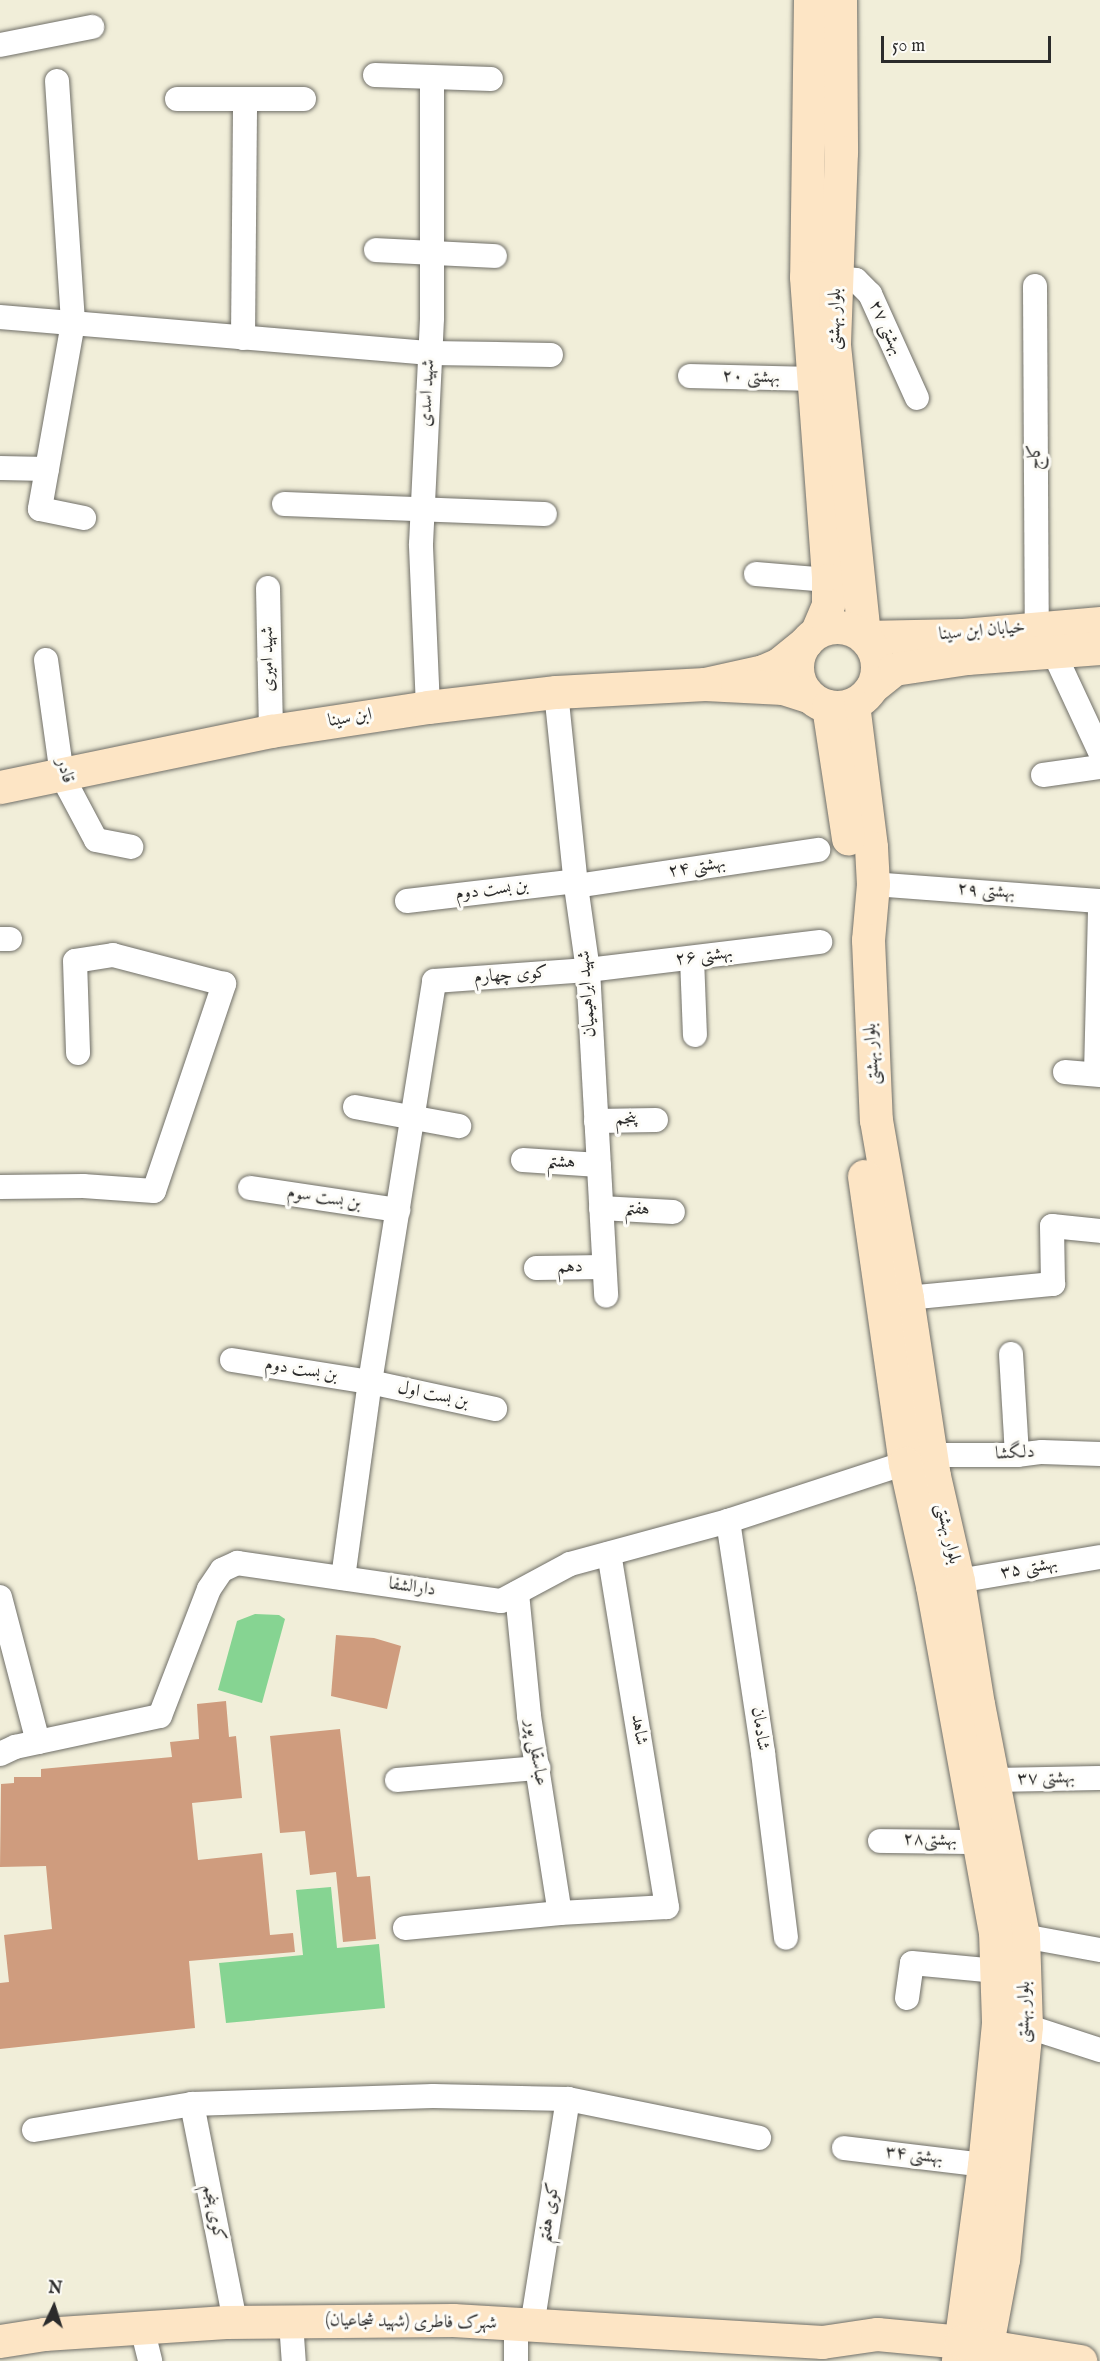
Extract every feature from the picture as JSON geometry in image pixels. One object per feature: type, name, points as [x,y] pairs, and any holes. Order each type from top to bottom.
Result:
[{"type":"main road","name":"بلوار بهشتی","points":[[810,0],[821,277],[834,345],[864,637]]},
{"type":"main road","name":"بلوار بهشتی","points":[[812,636],[828,605],[813,379],[821,277],[841,152],[840,0]]},
{"type":"main road","name":"خیابان ابن سینا","points":[[864,637],[965,647],[1045,639],[1100,623]]},
{"type":"main road","points":[[705,684],[763,671],[779,664],[812,636],[836,627],[846,628],[864,637],[871,646],[878,666],[841,698]]},
{"type":"main road","points":[[812,636],[800,652],[797,670],[802,687],[841,698]]},
{"type":"main road","name":"خیابان ابن سینا","points":[[1045,639],[1100,648]]},
{"type":"main road","name":"خیابان ابن سینا","points":[[841,698],[894,669],[965,647]]},
{"type":"main road","points":[[705,684],[783,688],[841,698]]},
{"type":"main road","name":"ابن سینا","points":[[0,787],[271,731],[428,707],[556,692],[705,684]]},
{"type":"main road","name":"بلوار بهشتی","points":[[841,698],[871,846],[873,884],[868,940],[868,1137],[907,1298],[918,1459],[932,1586],[991,1898],[997,1971],[998,2023],[984,2164],[972,2353]]},
{"type":"main road","name":"بلوار بهشتی","points":[[841,698],[851,866],[846,941],[868,1137],[918,1459],[958,1581],[1023,1936],[1026,2026],[1003,2259],[972,2353]]},
{"type":"main road","name":"شهرک فاطری (شهید شجاعیان)","points":[[0,2341],[44,2334],[235,2322],[453,2320],[785,2351],[822,2342],[877,2334],[972,2353],[1080,2361]]},
{"type":"main road","name":"شهرک فاطری (شهید شجاعیان)","points":[[822,2342],[864,2361]]},
{"type":"street","points":[[0,45],[92,27]]},
{"type":"street","points":[[375,75],[491,79]]},
{"type":"street","name":"شهید اسدی","points":[[428,707],[421,544],[430,353],[432,78]]},
{"type":"street","points":[[57,81],[73,323],[40,509],[84,518]]},
{"type":"street","points":[[177,99],[304,99]]},
{"type":"street","points":[[243,338],[245,99]]},
{"type":"street","points":[[376,250],[495,256]]},
{"type":"street","name":"بهشتی ۲۷","points":[[821,277],[856,280],[870,294],[918,398]]},
{"type":"street","name":"کاج","points":[[1035,286],[1045,639]]},
{"type":"street","points":[[0,317],[430,353],[551,355]]},
{"type":"street","name":"بهشتی ۲۰","points":[[690,376],[813,379]]},
{"type":"street","points":[[0,468],[48,469]]},
{"type":"street","points":[[284,504],[545,514]]},
{"type":"street","points":[[756,574],[828,580]]},
{"type":"street","name":"شهید امیری","points":[[268,588],[271,731]]},
{"type":"street","points":[[1045,639],[1100,752]]},
{"type":"street","name":"قادر","points":[[46,660],[62,776],[96,840],[131,847]]},
{"type":"street","name":"شهید ابراهیمیان","points":[[556,692],[576,884],[588,970],[606,1296]]},
{"type":"street","points":[[1043,775],[1100,767]]},
{"type":"street","name":"بهشتی ۲۴","points":[[576,884],[818,850]]},
{"type":"street","name":"بن بست دوم","points":[[407,901],[576,884]]},
{"type":"street","name":"بهشتی ۲۹","points":[[873,884],[1100,901]]},
{"type":"street","points":[[1065,1072],[1098,1075],[1100,910]]},
{"type":"street","name":"بهشتی ۲۶","points":[[588,970],[820,942]]},
{"type":"street","points":[[0,1187],[83,1186],[154,1191],[224,984],[113,955],[75,961],[78,1053]]},
{"type":"street","points":[[692,958],[695,1035]]},
{"type":"street","name":"کوی چهارم","points":[[412,1117],[434,981],[588,970]]},
{"type":"street","points":[[355,1107],[459,1126]]},
{"type":"street","points":[[343,1578],[370,1382],[412,1117]]},
{"type":"street","name":"پنجم","points":[[596,1121],[656,1120]]},
{"type":"street","name":"هشتم","points":[[523,1160],[599,1165]]},
{"type":"street","name":"بن بست سوم","points":[[250,1188],[398,1210]]},
{"type":"street","name":"هفتم","points":[[601,1208],[673,1212]]},
{"type":"street","points":[[907,1298],[1053,1284],[1052,1226],[1100,1231]]},
{"type":"street","name":"دهم","points":[[536,1268],[604,1267]]},
{"type":"street","points":[[1011,1354],[1017,1455]]},
{"type":"street","name":"بن بست دوم","points":[[232,1360],[370,1382]]},
{"type":"street","name":"بن بست اول","points":[[370,1382],[495,1409]]},
{"type":"street","name":"دلگشا","points":[[918,1459],[1042,1452],[1100,1454]]},
{"type":"street","name":"دارالشفا","points":[[0,1754],[38,1742],[160,1716],[209,1589],[222,1570],[237,1563],[501,1601],[570,1564],[728,1521],[918,1459]]},
{"type":"street","name":"شادمان","points":[[728,1521],[763,1753],[786,1938]]},
{"type":"street","name":"شاهد","points":[[560,1913],[667,1907],[609,1554]]},
{"type":"street","name":"بهشتی ۳۵","points":[[958,1581],[1100,1557]]},
{"type":"street","name":"عباسقلی پور","points":[[517,1593],[538,1768],[560,1913]]},
{"type":"street","points":[[0,1597],[38,1742]]},
{"type":"street","points":[[397,1780],[538,1768]]},
{"type":"street","name":"بهشتی ٣٧","points":[[993,1780],[1100,1778]]},
{"type":"street","name":"بهشتی۲۸","points":[[880,1840],[979,1842]]},
{"type":"street","points":[[405,1928],[560,1913]]},
{"type":"street","points":[[1023,1936],[1100,1950]]},
{"type":"street","points":[[907,1998],[912,1963],[997,1971]]},
{"type":"street","points":[[1026,2026],[1100,2050]]},
{"type":"street","points":[[34,2130],[192,2104],[433,2096],[568,2099],[759,2138]]},
{"type":"street","name":"کوی هفتم","points":[[516,2361],[568,2099]]},
{"type":"street","name":"کوی پنجم","points":[[192,2104],[235,2322]]},
{"type":"street","name":"بهشتی ۳۴","points":[[844,2148],[984,2164]]},
{"type":"street","points":[[291,2322],[294,2361]]},
{"type":"street","points":[[142,2328],[150,2361]]},
{"type":"green space","points":[[255,1614],[279,1615],[285,1619],[262,1703],[218,1690],[237,1621]]},
{"type":"green space","points":[[331,1887],[337,1948],[379,1944],[385,2008],[226,2023],[219,1963],[303,1955],[296,1890]]},
{"type":"building","points":[[336,1635],[374,1638],[401,1646],[387,1709],[331,1696]]},
{"type":"building","points":[[226,1701],[229,1737],[236,1736],[242,1798],[192,1803],[198,1860],[262,1853],[270,1935],[293,1933],[295,1952],[189,1961],[195,2028],[0,2049],[0,1983],[9,1982],[4,1935],[52,1929],[46,1866],[0,1867],[1,1784],[14,1783],[14,1777],[41,1777],[41,1769],[172,1757],[170,1742],[199,1739],[197,1704]]},
{"type":"building","points":[[340,1729],[357,1877],[370,1876],[376,1939],[343,1942],[336,1872],[310,1875],[305,1831],[280,1833],[270,1736]]}]
